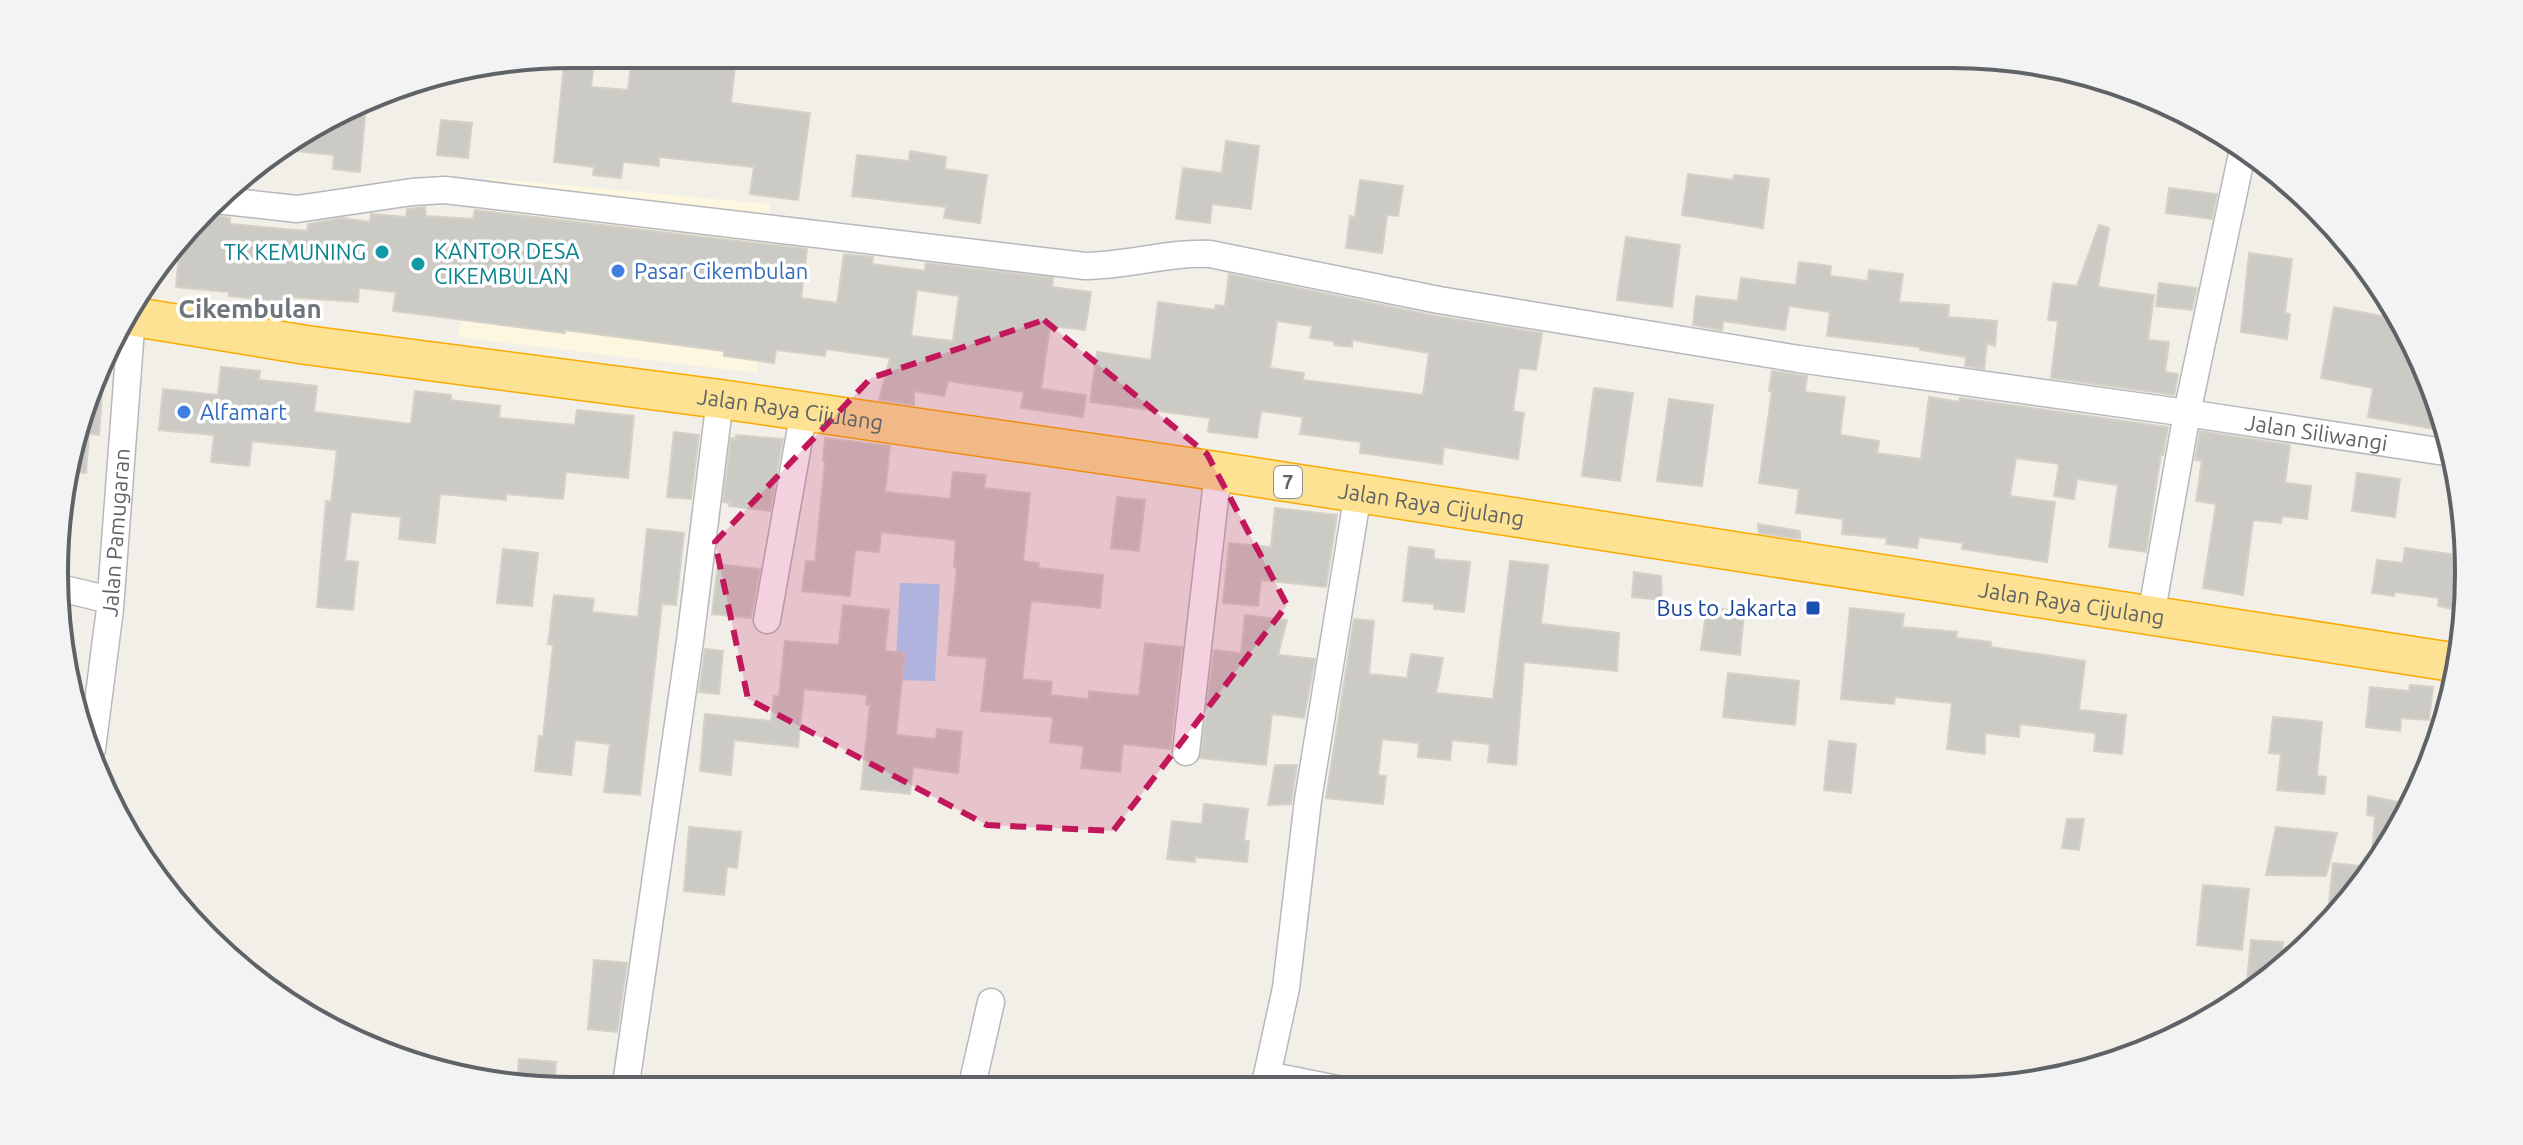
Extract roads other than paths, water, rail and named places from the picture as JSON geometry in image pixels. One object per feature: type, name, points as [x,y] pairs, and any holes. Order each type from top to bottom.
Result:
[{"type":"highway","name":"Jalan Raya Cijulang","points":[[140,313],[306,345],[720,399],[1218,472],[2447,661]]},
{"type":"street","points":[[2151,616],[2187,413],[2241,160]]},
{"type":"street","name":"Jalan Siliwangi","points":[[231,202],[297,209],[445,190],[1085,266],[1118,265],[1188,253],[1210,254],[1439,300],[1721,346],[2440,451]]},
{"type":"street","name":"Jalan Pamugaran","points":[[94,732],[110,600],[127,336]]},
{"type":"street","points":[[627,1077],[690,641],[720,399]]},
{"type":"street","points":[[767,620],[804,411]]},
{"type":"street","points":[[1186,752],[1218,472]]},
{"type":"street","points":[[1267,1077],[1286,988],[1308,800],[1358,493]]},
{"type":"street","points":[[69,590],[110,600]]},
{"type":"street","points":[[974,1077],[991,1002]]},
{"type":"water","points":[[900,583],[940,584],[935,681],[895,680]]},
{"type":"place","name":"TK KEMUNING","points":[[382,252]]},
{"type":"place","name":"KANTOR DESA CIKEMBULAN","points":[[418,264]]},
{"type":"place","name":"Pasar Cikembulan","points":[[618,271]]},
{"type":"place","name":"Alfamart","points":[[184,412]]},
{"type":"place","name":"Bus to Jakarta","points":[[1813,608]]},
{"type":"district","name":"Cikembulan","points":[[250,309]]}]
